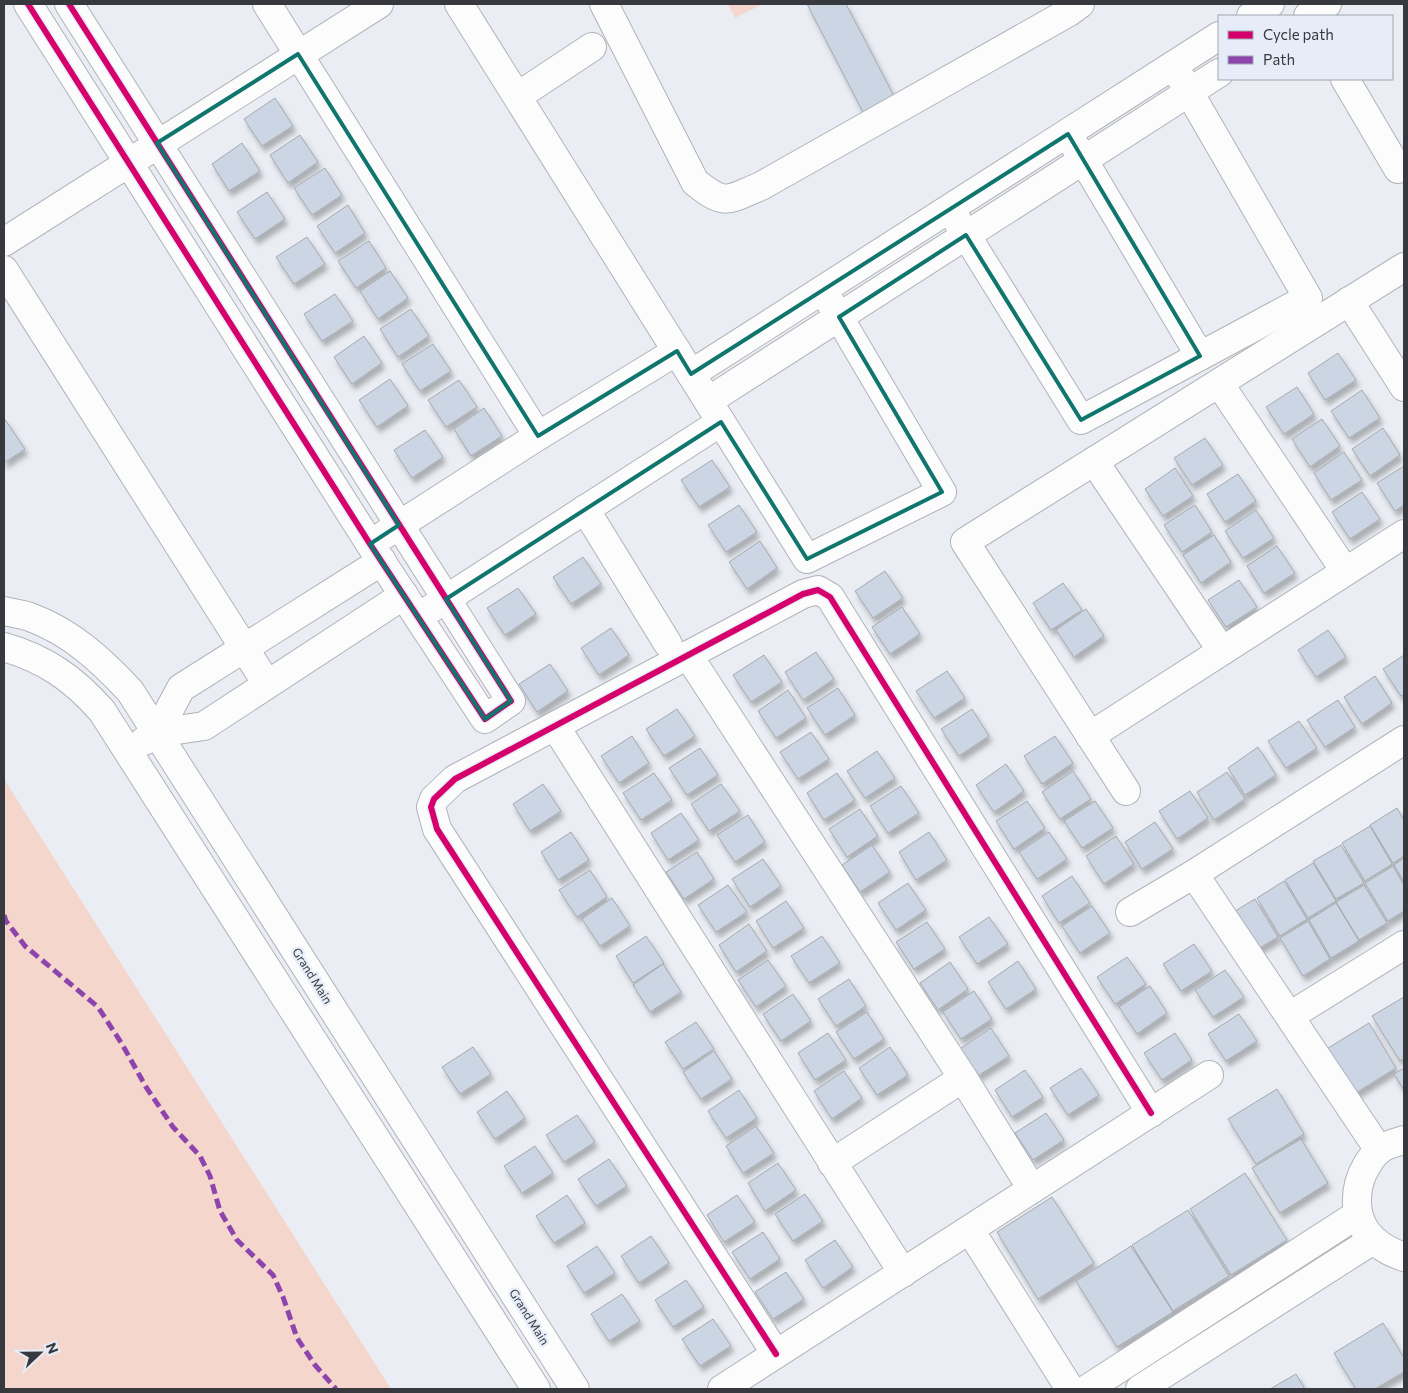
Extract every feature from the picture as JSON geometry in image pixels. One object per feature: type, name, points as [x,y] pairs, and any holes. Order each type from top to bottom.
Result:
[{"type":"street","points":[[28,4],[376,552],[485,718],[511,701],[69,4]]},
{"type":"street","points":[[266,4],[538,436]]},
{"type":"street","points":[[4,242],[157,143],[379,4]]},
{"type":"street","points":[[459,4],[807,559],[942,492],[824,290]]},
{"type":"street","points":[[604,4],[695,182],[712,196],[727,200],[770,181],[1080,4]]},
{"type":"street","points":[[1253,15],[1270,4]]},
{"type":"street","points":[[691,374],[1218,37]]},
{"type":"street","points":[[518,96],[592,47]]},
{"type":"street","points":[[950,209],[1081,420],[1308,298],[1174,66]]},
{"type":"street","points":[[157,732],[204,726],[267,684],[411,606],[446,598],[585,509],[839,317],[1218,74]]},
{"type":"street","points":[[1346,80],[1398,169]]},
{"type":"street","points":[[1068,134],[1200,356]]},
{"type":"street","points":[[1126,791],[965,542],[1404,267]]},
{"type":"street","points":[[4,270],[267,684]]},
{"type":"street","points":[[1349,301],[1404,387]]},
{"type":"street","points":[[128,752],[157,732],[181,688],[244,648],[376,552],[400,525],[538,436],[677,351]]},
{"type":"street","points":[[1219,383],[1345,571]]},
{"type":"street","points":[[1094,461],[1222,650]]},
{"type":"street","points":[[585,509],[963,1078],[1032,1189]]},
{"type":"street","points":[[1090,736],[1404,534]]},
{"type":"street","points":[[776,1354],[437,829],[431,807],[434,798],[455,778],[555,726],[678,649],[804,594],[818,590],[830,597],[1151,1113]]},
{"type":"street","name":"Grand Main","points":[[4,611],[30,617],[63,633],[99,658],[130,691],[575,1389]]},
{"type":"street","points":[[4,647],[24,653],[58,670],[83,690],[102,710],[536,1389]]},
{"type":"street","points":[[555,726],[903,1273]]},
{"type":"street","points":[[1130,912],[1194,874],[1404,740]]},
{"type":"street","points":[[1194,874],[1379,1150]]},
{"type":"street","points":[[1290,1016],[1404,945]]},
{"type":"street","points":[[722,1389],[1209,1076]]},
{"type":"street","points":[[832,1163],[963,1078]]},
{"type":"street","points":[[1404,1140],[1379,1150],[1371,1158],[1361,1175],[1356,1194],[1358,1214],[1364,1228],[1373,1240],[1388,1251],[1404,1256]]},
{"type":"street","points":[[1087,1389],[1358,1214]]},
{"type":"street","points":[[970,1230],[1070,1389]]},
{"type":"street","points":[[1140,1389],[1373,1240]]},
{"type":"highlighted area","points":[[298,54],[538,436],[677,351],[691,374],[1068,134],[1200,356],[1081,420],[966,235],[839,317],[942,492],[807,559],[721,422],[446,599],[511,701],[485,719],[370,544],[399,525],[157,143]]},
{"type":"shaded area","points":[[728,4],[763,4],[735,18]]},
{"type":"shaded area","points":[[4,779],[391,1389],[4,1389]]},
{"type":"building","points":[[807,4],[846,4],[895,98],[864,114]]},
{"type":"building","points":[[275,98],[293,126],[262,146],[244,119]]},
{"type":"building","points":[[300,135],[318,162],[288,183],[270,155]]},
{"type":"building","points":[[242,143],[260,171],[229,191],[212,164]]},
{"type":"building","points":[[325,168],[342,195],[312,215],[294,188]]},
{"type":"building","points":[[267,192],[285,219],[255,239],[237,212]]},
{"type":"building","points":[[348,205],[365,233],[335,253],[317,226]]},
{"type":"building","points":[[307,237],[325,264],[294,284],[276,257]]},
{"type":"building","points":[[369,241],[386,268],[356,288],[338,261]]},
{"type":"building","points":[[390,271],[408,298],[378,319],[360,291]]},
{"type":"building","points":[[335,294],[353,321],[322,341],[304,314]]},
{"type":"building","points":[[411,309],[429,336],[398,357],[380,329]]},
{"type":"building","points":[[364,336],[382,363],[352,384],[334,357]]},
{"type":"building","points":[[433,344],[451,371],[420,391],[402,364]]},
{"type":"building","points":[[1338,353],[1356,380],[1325,400],[1308,373]]},
{"type":"building","points":[[390,379],[408,406],[377,427],[359,400]]},
{"type":"building","points":[[459,380],[477,407],[446,427],[428,400]]},
{"type":"building","points":[[1297,387],[1314,414],[1284,434],[1266,407]]},
{"type":"building","points":[[1362,390],[1380,418],[1349,438],[1331,411]]},
{"type":"building","points":[[484,408],[502,436],[471,456],[454,429]]},
{"type":"building","points":[[4,418],[25,449],[4,463]]},
{"type":"building","points":[[1322,419],[1340,446],[1310,467],[1292,439]]},
{"type":"building","points":[[1383,428],[1400,455],[1370,476],[1352,449]]},
{"type":"building","points":[[425,430],[443,457],[412,478],[394,450]]},
{"type":"building","points":[[1205,438],[1223,465],[1192,485],[1174,458]]},
{"type":"building","points":[[1344,452],[1362,480],[1331,500],[1314,473]]},
{"type":"building","points":[[712,460],[730,487],[699,507],[681,480]]},
{"type":"building","points":[[1404,466],[1404,505],[1395,511],[1377,483]]},
{"type":"building","points":[[1175,468],[1193,496],[1163,516],[1145,489]]},
{"type":"building","points":[[1238,474],[1256,501],[1225,522],[1207,494]]},
{"type":"building","points":[[1362,492],[1380,519],[1350,539],[1332,512]]},
{"type":"building","points":[[739,505],[757,532],[726,552],[708,525]]},
{"type":"building","points":[[1195,505],[1212,532],[1182,552],[1164,525]]},
{"type":"building","points":[[1256,510],[1274,538],[1243,558],[1225,531]]},
{"type":"building","points":[[1214,535],[1231,562],[1201,583],[1183,555]]},
{"type":"building","points":[[760,541],[777,568],[747,589],[729,562]]},
{"type":"building","points":[[1277,546],[1295,573],[1264,593],[1247,566]]},
{"type":"building","points":[[583,557],[601,584],[571,604],[553,577]]},
{"type":"building","points":[[885,571],[903,598],[873,618],[855,591]]},
{"type":"building","points":[[1239,580],[1257,607],[1226,627],[1208,600]]},
{"type":"building","points":[[1063,583],[1082,610],[1051,630],[1033,603]]},
{"type":"building","points":[[518,588],[536,614],[505,635],[487,608]]},
{"type":"building","points":[[902,607],[920,634],[890,654],[872,627]]},
{"type":"building","points":[[1086,609],[1104,636],[1074,657],[1056,630]]},
{"type":"building","points":[[611,628],[629,655],[599,675],[581,648]]},
{"type":"building","points":[[1328,630],[1346,657],[1316,677],[1298,650]]},
{"type":"building","points":[[816,652],[834,679],[803,700],[785,672]]},
{"type":"building","points":[[764,655],[782,682],[751,702],[733,675]]},
{"type":"building","points":[[1404,655],[1404,694],[1401,696],[1383,669]]},
{"type":"building","points":[[550,664],[568,691],[537,712],[519,684]]},
{"type":"building","points":[[947,671],[965,698],[934,718],[916,691]]},
{"type":"building","points":[[1375,676],[1392,703],[1362,724],[1344,697]]},
{"type":"building","points":[[838,688],[855,715],[825,735],[807,708]]},
{"type":"building","points":[[788,690],[806,718],[776,738],[758,711]]},
{"type":"building","points":[[1338,700],[1355,727],[1325,747],[1307,720]]},
{"type":"building","points":[[677,709],[695,736],[664,756],[646,729]]},
{"type":"building","points":[[972,709],[989,736],[959,756],[941,729]]},
{"type":"building","points":[[1299,721],[1317,748],[1286,768],[1268,741]]},
{"type":"building","points":[[811,732],[829,759],[798,779],[780,752]]},
{"type":"building","points":[[632,736],[649,763],[619,783],[601,756]]},
{"type":"building","points":[[1055,736],[1073,763],[1042,784],[1024,756]]},
{"type":"building","points":[[1258,747],[1276,775],[1245,795],[1228,768]]},
{"type":"building","points":[[700,748],[718,775],[687,795],[669,768]]},
{"type":"building","points":[[877,751],[895,778],[865,798],[847,771]]},
{"type":"building","points":[[1006,764],[1024,791],[994,812],[976,785]]},
{"type":"building","points":[[1073,771],[1091,799],[1060,819],[1042,792]]},
{"type":"building","points":[[1227,772],[1245,799],[1214,820],[1197,792]]},
{"type":"building","points":[[654,773],[672,800],[641,820],[623,793]]},
{"type":"building","points":[[837,773],[855,800],[824,820],[807,793]]},
{"type":"building","points":[[543,784],[561,811],[530,831],[513,804]]},
{"type":"building","points":[[721,784],[740,811],[709,831],[691,804]]},
{"type":"building","points":[[901,786],[919,813],[888,833],[870,806]]},
{"type":"building","points":[[1190,791],[1208,818],[1177,839],[1159,811]]},
{"type":"building","points":[[1027,801],[1045,828],[1014,849],[996,821]]},
{"type":"building","points":[[1095,801],[1113,828],[1082,848],[1064,821]]},
{"type":"building","points":[[1397,808],[1404,820],[1404,856],[1393,863],[1370,825]]},
{"type":"building","points":[[860,809],[878,836],[847,857],[829,829]]},
{"type":"building","points":[[681,813],[699,840],[668,860],[651,833]]},
{"type":"building","points":[[748,815],[765,842],[735,862],[717,835]]},
{"type":"building","points":[[1155,822],[1173,849],[1142,869],[1125,842]]},
{"type":"building","points":[[1370,826],[1392,864],[1365,881],[1342,843]]},
{"type":"building","points":[[571,832],[589,860],[558,880],[541,852]]},
{"type":"building","points":[[929,832],[947,860],[916,880],[899,852]]},
{"type":"building","points":[[1049,832],[1067,859],[1037,879],[1019,852]]},
{"type":"building","points":[[1116,836],[1134,864],[1104,884],[1086,856]]},
{"type":"building","points":[[872,845],[890,872],[860,892],[842,865]]},
{"type":"building","points":[[1341,845],[1364,883],[1336,899],[1313,861]]},
{"type":"building","points":[[697,852],[714,879],[684,899],[666,872]]},
{"type":"building","points":[[1404,858],[1404,882],[1394,865]]},
{"type":"building","points":[[763,859],[781,886],[750,907],[732,879]]},
{"type":"building","points":[[1313,863],[1336,901],[1308,918],[1285,880]]},
{"type":"building","points":[[1393,866],[1404,885],[1404,911],[1388,921],[1365,883]]},
{"type":"building","points":[[590,870],[607,897],[577,917],[559,890]]},
{"type":"building","points":[[1072,876],[1090,903],[1059,923],[1042,896]]},
{"type":"building","points":[[1284,881],[1307,919],[1280,936],[1257,898]]},
{"type":"building","points":[[908,883],[926,910],[896,930],[878,903]]},
{"type":"building","points":[[728,885],[747,912],[716,932],[698,905]]},
{"type":"building","points":[[1364,885],[1387,923],[1359,940],[1336,902]]},
{"type":"building","points":[[612,898],[630,926],[600,946],[582,919]]},
{"type":"building","points":[[1255,899],[1278,937],[1250,954],[1227,916]]},
{"type":"building","points":[[786,901],[804,928],[773,948],[756,921]]},
{"type":"building","points":[[1336,903],[1359,941],[1331,958],[1309,920]]},
{"type":"building","points":[[1092,906],[1110,933],[1080,953],[1062,926]]},
{"type":"building","points":[[989,917],[1008,944],[977,964],[959,937]]},
{"type":"building","points":[[1308,921],[1330,959],[1303,976],[1280,938]]},
{"type":"building","points":[[927,922],[945,949],[914,969],[896,942]]},
{"type":"building","points":[[749,924],[767,951],[736,972],[719,945]]},
{"type":"building","points":[[646,936],[664,963],[633,983],[616,956]]},
{"type":"building","points":[[822,936],[840,963],[809,983],[791,956]]},
{"type":"building","points":[[1194,944],[1212,971],[1181,991],[1163,964]]},
{"type":"building","points":[[1127,957],[1146,984],[1115,1004],[1097,977]]},
{"type":"building","points":[[768,960],[786,986],[756,1007],[738,980]]},
{"type":"building","points":[[1018,961],[1036,989],[1006,1009],[988,982]]},
{"type":"building","points":[[950,962],[968,989],[938,1010],[920,983]]},
{"type":"building","points":[[663,964],[681,992],[650,1012],[633,985]]},
{"type":"building","points":[[1225,970],[1244,997],[1213,1017],[1195,990]]},
{"type":"building","points":[[849,979],[866,1006],[836,1026],[818,999]]},
{"type":"building","points":[[1150,986],[1167,1013],[1137,1034],[1119,1007]]},
{"type":"building","points":[[974,991],[992,1019],[961,1039],[943,1012]]},
{"type":"building","points":[[793,994],[811,1021],[781,1041],[763,1014]]},
{"type":"building","points":[[1404,997],[1404,1058],[1400,1061],[1372,1016]]},
{"type":"building","points":[[867,1012],[884,1039],[854,1059],[836,1032]]},
{"type":"building","points":[[1239,1014],[1257,1041],[1226,1061],[1208,1034]]},
{"type":"building","points":[[696,1022],[714,1049],[683,1069],[665,1042]]},
{"type":"building","points":[[1369,1023],[1396,1068],[1348,1098],[1320,1053]]},
{"type":"building","points":[[991,1028],[1009,1056],[978,1076],[960,1049]]},
{"type":"building","points":[[828,1033],[846,1060],[815,1080],[798,1053]]},
{"type":"building","points":[[1175,1033],[1192,1060],[1162,1080],[1144,1053]]},
{"type":"building","points":[[473,1047],[491,1074],[460,1094],[442,1067]]},
{"type":"building","points":[[890,1047],[908,1075],[877,1095],[859,1068]]},
{"type":"building","points":[[714,1051],[732,1079],[701,1099],[683,1072]]},
{"type":"building","points":[[1081,1068],[1099,1095],[1068,1115],[1050,1088]]},
{"type":"building","points":[[1404,1068],[1404,1090],[1394,1074]]},
{"type":"building","points":[[1025,1070],[1043,1097],[1012,1117],[995,1090]]},
{"type":"building","points":[[844,1071],[862,1098],[832,1119],[814,1091]]},
{"type":"building","points":[[1277,1089],[1304,1134],[1256,1164],[1228,1119]]},
{"type":"building","points":[[739,1090],[757,1118],[726,1138],[708,1111]]},
{"type":"building","points":[[507,1091],[525,1118],[495,1139],[477,1112]]},
{"type":"building","points":[[1046,1113],[1064,1140],[1033,1160],[1015,1133]]},
{"type":"building","points":[[577,1115],[595,1142],[564,1162],[546,1135]]},
{"type":"building","points":[[756,1126],[774,1153],[743,1173],[726,1146]]},
{"type":"building","points":[[1301,1139],[1328,1183],[1280,1213],[1252,1168]]},
{"type":"building","points":[[535,1146],[553,1173],[522,1193],[504,1166]]},
{"type":"building","points":[[609,1159],[627,1186],[596,1206],[578,1179]]},
{"type":"building","points":[[778,1163],[796,1190],[765,1211],[748,1183]]},
{"type":"building","points":[[1245,1173],[1287,1240],[1231,1275],[1190,1209]]},
{"type":"building","points":[[805,1194],[823,1221],[793,1241],[775,1214]]},
{"type":"building","points":[[567,1195],[585,1223],[554,1243],[536,1216]]},
{"type":"building","points":[[737,1195],[755,1222],[724,1242],[707,1215]]},
{"type":"building","points":[[1052,1197],[1094,1263],[1038,1299],[997,1232]]},
{"type":"building","points":[[1188,1210],[1229,1276],[1173,1311],[1132,1245]]},
{"type":"building","points":[[763,1232],[780,1259],[750,1279],[732,1252]]},
{"type":"building","points":[[651,1236],[669,1263],[639,1283],[621,1256]]},
{"type":"building","points":[[835,1240],[853,1267],[823,1288],[805,1260]]},
{"type":"building","points":[[597,1246],[615,1273],[584,1293],[567,1266]]},
{"type":"building","points":[[1131,1246],[1173,1312],[1117,1347],[1076,1281]]},
{"type":"building","points":[[786,1272],[804,1299],[773,1319],[755,1292]]},
{"type":"building","points":[[686,1280],[704,1307],[673,1327],[655,1300]]},
{"type":"building","points":[[622,1294],[640,1321],[609,1341],[591,1314]]},
{"type":"building","points":[[713,1319],[731,1346],[700,1366],[682,1339]]},
{"type":"building","points":[[1383,1323],[1404,1358],[1404,1372],[1375,1389],[1356,1389],[1334,1353]]},
{"type":"building","points":[[1296,1374],[1305,1389],[1270,1389]]},
{"type":"marked path","points":[[4,915],[6,921],[25,946],[98,1007],[122,1044],[146,1087],[173,1127],[200,1156],[210,1176],[220,1211],[237,1240],[273,1275],[283,1297],[297,1338],[315,1365],[336,1389]]},
{"type":"cycle path","points":[[28,4],[370,544],[485,719],[511,701],[69,4]]},
{"type":"cycle path","points":[[776,1354],[437,829],[431,807],[434,799],[455,779],[803,594],[818,590],[830,597],[1151,1113]]}]
